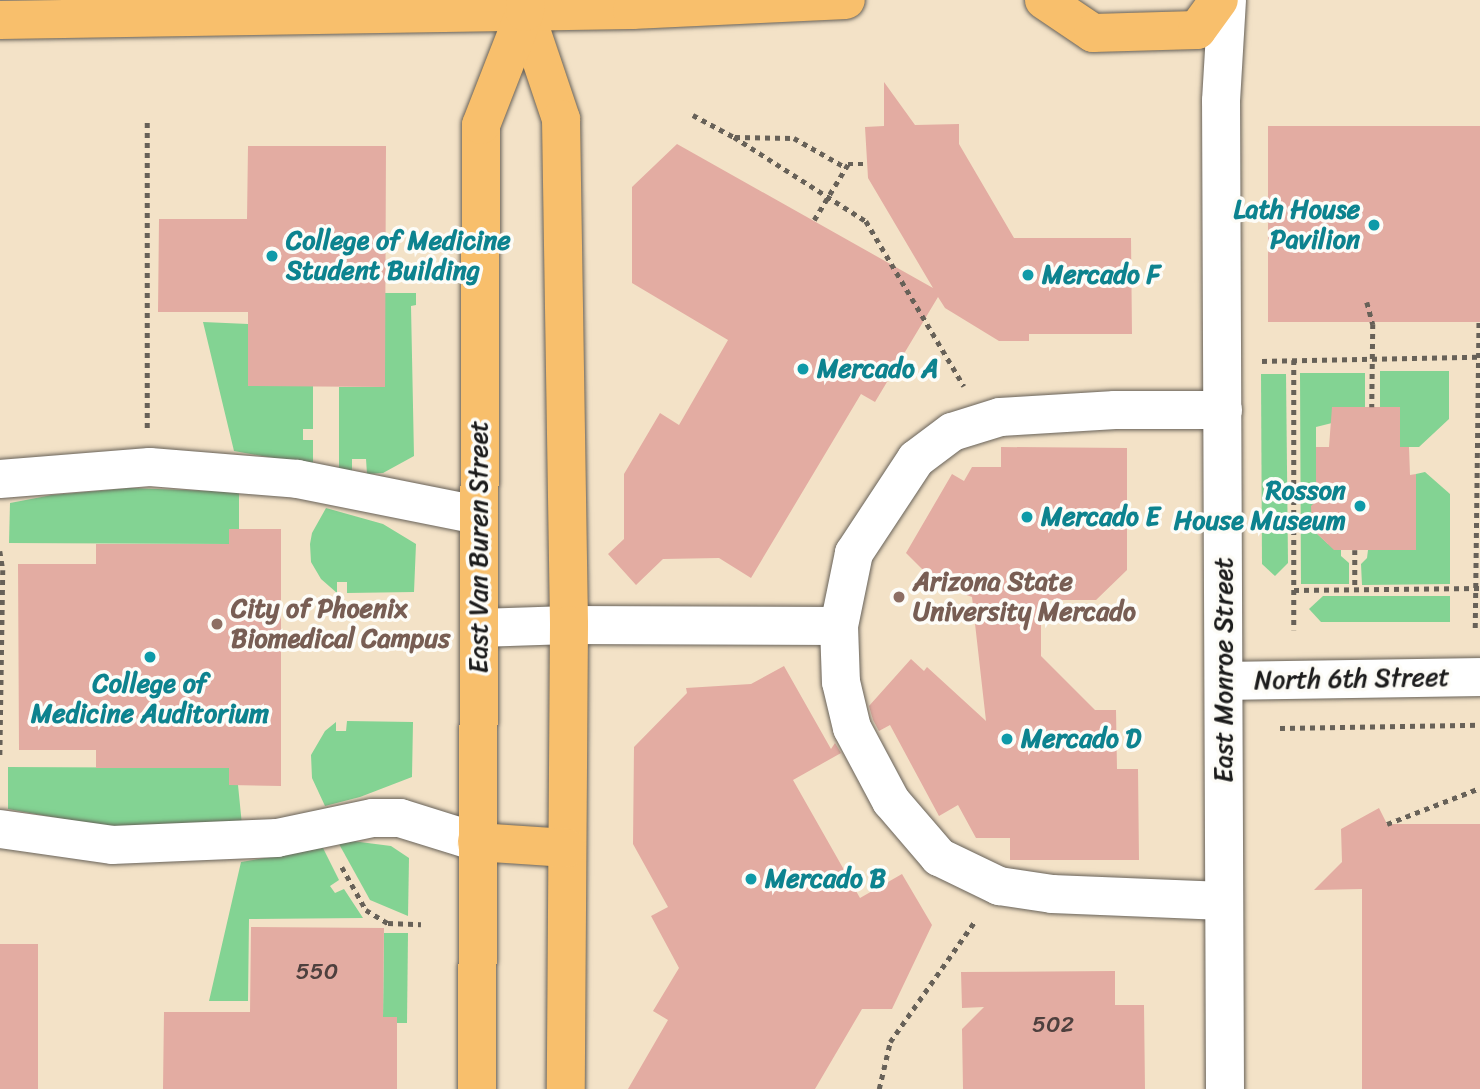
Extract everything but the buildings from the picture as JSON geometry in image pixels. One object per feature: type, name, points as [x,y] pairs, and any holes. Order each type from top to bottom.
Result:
[{"type":"main road","points":[[0,20],[846,0]]},
{"type":"main road","points":[[1044,0],[1093,33],[1197,30],[1219,0]]},
{"type":"main road","points":[[525,6],[561,119],[569,625],[566,1089]]},
{"type":"main road","name":"East Van Buren Street","points":[[477,1089],[481,125],[525,6]]},
{"type":"main road","points":[[477,842],[568,848]]},
{"type":"street","name":"East Monroe Street","points":[[1225,1089],[1222,101],[1227,0]]},
{"type":"street","points":[[1223,410],[1115,410],[1000,417],[952,432],[916,459],[854,553],[839,626],[841,682],[852,728],[891,801],[939,857],[999,886],[1052,894],[1224,901]]},
{"type":"street","points":[[0,479],[147,467],[298,479],[478,515]]},
{"type":"street","points":[[479,628],[569,625],[839,626]]},
{"type":"street","name":"North 6th Street","points":[[1224,681],[1480,677]]},
{"type":"street","points":[[0,829],[112,845],[277,838],[373,818],[400,818],[477,842]]},
{"type":"path","points":[[693,115],[734,137],[866,221],[985,421]]},
{"type":"path","points":[[147,121],[147,467]]},
{"type":"path","points":[[734,137],[794,138],[845,167]]},
{"type":"path","points":[[814,220],[845,167],[848,164],[867,164]]},
{"type":"path","points":[[1367,302],[1373,324],[1372,407]]},
{"type":"path","points":[[1475,628],[1479,322]]},
{"type":"path","points":[[1257,361],[1478,357]]},
{"type":"path","points":[[1294,360],[1294,630]]},
{"type":"path","points":[[1354,550],[1355,589]]},
{"type":"path","points":[[0,551],[3,570],[3,724],[0,757]]},
{"type":"path","points":[[1294,590],[1477,588]]},
{"type":"path","points":[[1280,728],[1480,725]]},
{"type":"path","points":[[1387,824],[1480,788]]},
{"type":"path","points":[[320,828],[366,910],[388,923],[421,924]]},
{"type":"path","points":[[880,1089],[890,1042],[999,886]]},
{"type":"green space","points":[[385,293],[416,293],[416,305],[411,306],[414,456],[383,473],[367,474],[366,459],[352,459],[352,473],[339,470],[339,387],[385,387]]},
{"type":"green space","points":[[203,322],[248,324],[248,386],[313,386],[313,429],[303,429],[303,440],[313,440],[313,465],[234,451]]},
{"type":"green space","points":[[1380,371],[1449,371],[1449,419],[1419,447],[1400,447],[1400,407],[1380,407]]},
{"type":"green space","points":[[1300,373],[1365,373],[1365,407],[1333,407],[1332,423],[1316,427],[1316,501],[1312,529],[1328,544],[1341,544],[1341,556],[1349,563],[1349,584],[1301,584]]},
{"type":"green space","points":[[1261,374],[1286,374],[1288,563],[1275,576],[1262,564]]},
{"type":"green space","points":[[1425,472],[1450,494],[1450,584],[1362,585],[1361,564],[1367,558],[1368,550],[1416,549],[1416,474]]},
{"type":"green space","points":[[130,488],[239,492],[239,529],[229,544],[9,543],[10,503],[52,495]]},
{"type":"green space","points":[[326,508],[383,524],[416,544],[414,592],[347,593],[347,582],[337,582],[337,593],[321,579],[311,562],[310,544],[312,533]]},
{"type":"green space","points":[[1323,596],[1450,596],[1450,622],[1321,622],[1309,609]]},
{"type":"green space","points":[[347,721],[413,722],[412,777],[360,797],[325,806],[312,778],[311,755],[325,731],[336,722],[336,731],[346,731]]},
{"type":"green space","points":[[8,767],[229,768],[229,785],[238,785],[242,825],[124,830],[8,809]]},
{"type":"green space","points":[[352,841],[391,846],[409,858],[408,916],[370,900],[339,844]]},
{"type":"green space","points":[[323,848],[339,880],[330,886],[335,893],[344,889],[363,918],[249,919],[248,1001],[209,1001],[241,862]]},
{"type":"green space","points":[[384,933],[408,933],[407,1023],[397,1023],[383,1017]]},
{"type":"place","name":"Lath House Pavilion","points":[[1374,225]]},
{"type":"place","name":"College of Medicine Student Building","points":[[272,256]]},
{"type":"place","name":"Mercado F","points":[[1028,275]]},
{"type":"place","name":"Mercado A","points":[[803,369]]},
{"type":"place","name":"Rosson House Museum","points":[[1360,506]]},
{"type":"place","name":"Mercado E","points":[[1027,517]]},
{"type":"place","name":"Arizona State University Mercado","points":[[899,597]]},
{"type":"place","name":"City of Phoenix Biomedical Campus","points":[[217,624]]},
{"type":"place","name":"College of Medicine Auditorium","points":[[150,657]]},
{"type":"place","name":"Mercado D","points":[[1007,739]]},
{"type":"place","name":"Mercado B","points":[[751,879]]}]
